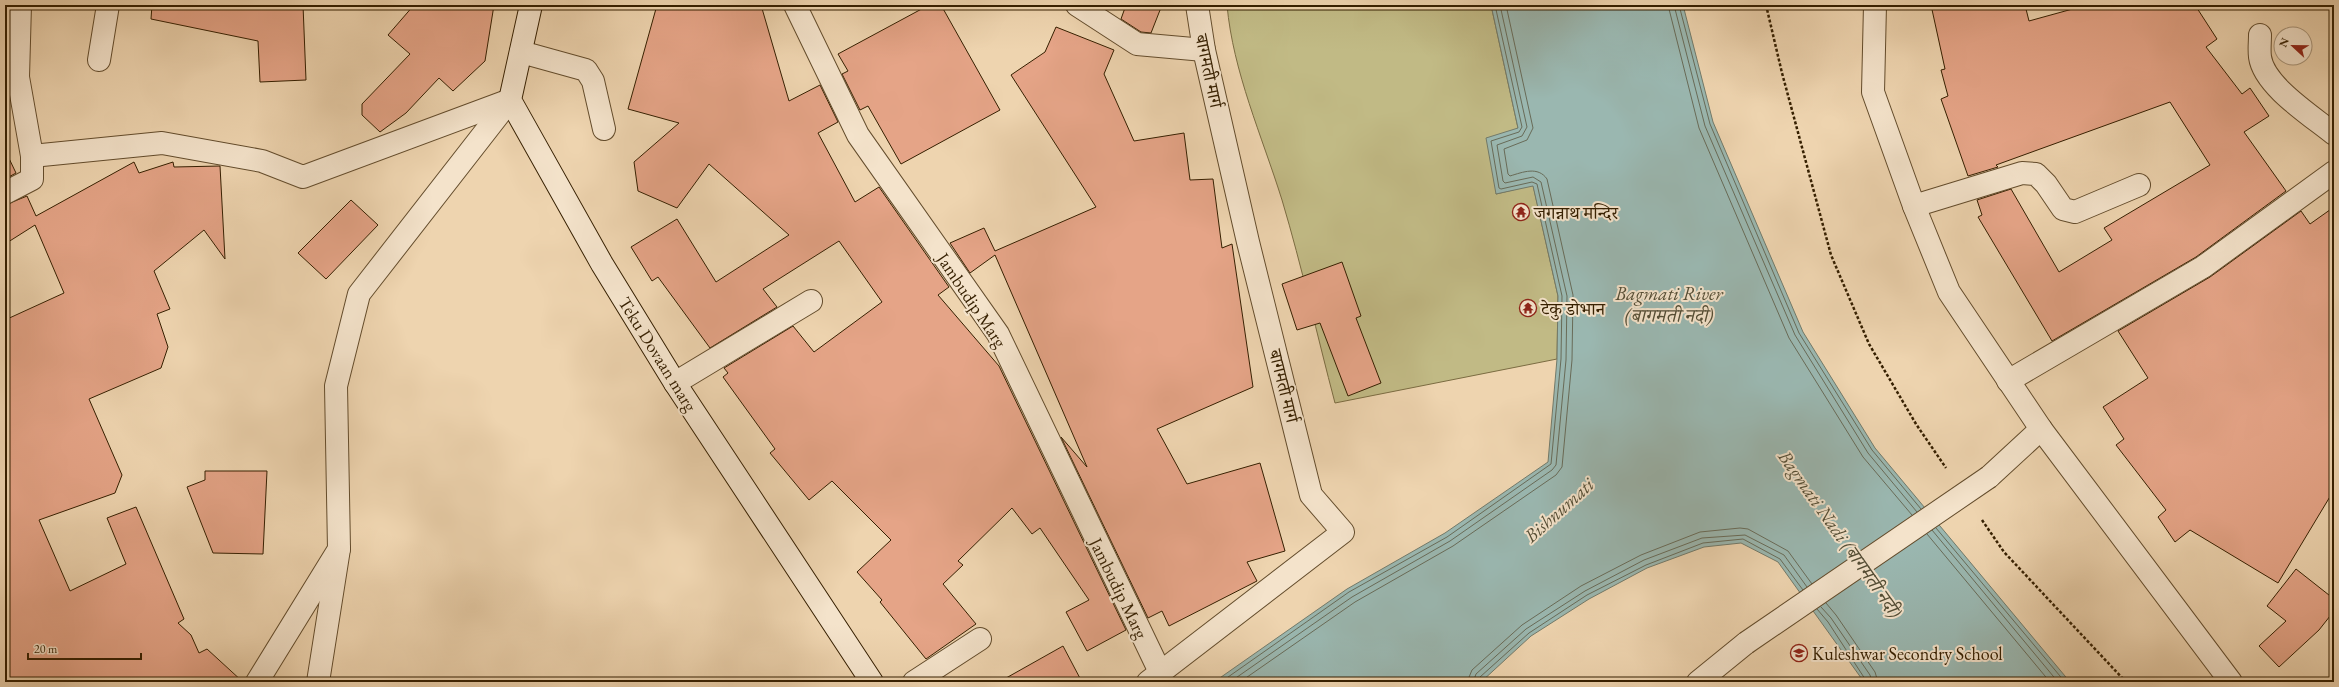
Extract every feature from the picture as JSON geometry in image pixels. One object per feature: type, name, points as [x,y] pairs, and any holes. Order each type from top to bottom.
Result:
[{"type":"street","points":[[5,193],[32,178],[32,156],[18,77],[20,5]]},
{"type":"street","points":[[99,60],[108,5]]},
{"type":"street","points":[[318,682],[339,549],[336,386],[359,294],[510,100],[531,5]]},
{"type":"street","name":"Jambudip Marg","points":[[795,5],[858,135],[998,334],[1154,677]]},
{"type":"street","points":[[1078,5],[1137,44],[1204,50]]},
{"type":"street","name":"बागमती मार्ग","points":[[1154,677],[1343,532],[1311,495],[1204,50],[1197,5]]},
{"type":"street","points":[[1875,5],[1873,92],[1914,206],[1949,292],[2041,429],[2231,682]]},
{"type":"street","points":[[2260,35],[2260,57],[2264,69],[2275,85],[2334,134]]},
{"type":"street","points":[[521,52],[586,70],[593,81],[604,129]]},
{"type":"street","points":[[32,156],[162,143],[262,161],[303,177],[510,100]]},
{"type":"street","name":"Teku Dovaan marg","points":[[510,100],[602,264],[675,383],[872,682]]},
{"type":"street","points":[[2008,381],[2203,267],[2334,172]]},
{"type":"street","points":[[1914,206],[2022,173],[2036,174],[2046,184],[2064,209],[2075,212],[2139,185]]},
{"type":"street","points":[[675,383],[811,301]]},
{"type":"street","points":[[1698,682],[1746,643],[1990,478],[2041,429]]},
{"type":"street","points":[[257,682],[339,549]]},
{"type":"street","points":[[914,682],[980,639]]},
{"type":"path","points":[[1766,5],[1782,73],[1831,255],[1869,344],[1916,424],[1947,469]]},
{"type":"path","points":[[1978,513],[2004,552],[2126,682]]},
{"type":"shaded area","points":[[1227,5],[1491,5],[1518,128],[1496,194],[1533,185],[1558,296],[1557,359],[1335,403],[1282,200],[1249,104],[1235,55]]},
{"type":"water","name":"Bagmati River (बागमती नदी)","points":[[1491,5],[1683,5],[1713,122],[1803,332],[1875,448],[2070,682],[1864,682],[1778,562],[1741,543],[1704,547],[1647,568],[1589,599],[1531,636],[1481,682],[1214,682],[1347,589],[1445,533],[1548,462],[1557,359],[1558,296],[1533,186],[1496,194],[1486,138],[1518,128]]},
{"type":"building","points":[[152,5],[303,5],[306,80],[260,82],[258,41],[151,19]]},
{"type":"building","points":[[414,5],[494,5],[485,61],[453,91],[439,78],[406,113],[380,132],[362,115],[362,104],[410,54],[388,35]]},
{"type":"building","points":[[657,5],[761,5],[789,101],[820,85],[838,122],[818,133],[855,202],[879,187],[949,287],[938,295],[999,366],[1126,630],[1087,651],[1066,612],[1089,600],[1040,528],[1032,534],[1012,508],[958,561],[963,565],[943,584],[976,624],[926,659],[880,602],[882,600],[857,572],[891,540],[832,481],[809,500],[770,453],[775,449],[723,377],[728,373],[724,368],[793,326],[814,352],[882,302],[839,241],[763,289],[777,307],[710,348],[658,277],[652,281],[631,247],[677,219],[716,282],[789,235],[709,164],[677,208],[638,191],[634,162],[679,123],[628,109]]},
{"type":"building","points":[[929,5],[941,5],[1000,110],[901,164],[868,106],[860,110],[842,74],[848,71],[838,54]]},
{"type":"building","points":[[1126,5],[1162,5],[1151,33],[1141,32],[1121,19]]},
{"type":"building","points":[[1931,5],[2025,5],[2029,21],[2087,5],[2195,5],[2217,39],[2206,47],[2242,94],[2250,88],[2269,116],[2244,132],[2286,191],[2196,257],[2052,341],[1978,217],[1982,215],[1977,200],[2011,189],[2059,272],[2112,240],[2104,228],[2210,165],[2170,102],[1996,165],[1998,167],[1968,176],[1941,99],[1948,96],[1941,70],[1945,69]]},
{"type":"building","points":[[1056,27],[1114,50],[1104,74],[1134,141],[1184,133],[1190,180],[1213,179],[1222,248],[1232,244],[1253,387],[1157,429],[1187,484],[1260,463],[1285,551],[1247,562],[1257,581],[1169,626],[1162,611],[1148,618],[1061,437],[1087,467],[995,255],[970,273],[950,243],[984,228],[995,251],[1096,207],[1011,75],[1045,52]]},
{"type":"building","points":[[5,150],[16,173],[5,179]]},
{"type":"building","points":[[134,162],[139,173],[173,162],[174,167],[220,166],[225,259],[204,230],[154,271],[170,309],[157,314],[168,347],[161,368],[89,399],[122,475],[115,493],[39,520],[70,591],[126,564],[107,518],[136,507],[184,619],[178,623],[191,635],[199,653],[207,649],[243,682],[5,682],[5,320],[64,293],[35,225],[5,244],[5,205],[27,196],[36,216]]},
{"type":"building","points":[[351,200],[378,225],[326,279],[298,253]]},
{"type":"building","points":[[2334,207],[2334,490],[2278,583],[2190,530],[2175,542],[2158,517],[2166,510],[2116,445],[2124,439],[2103,407],[2148,378],[2118,331],[2210,277],[2301,211],[2310,224]]},
{"type":"building","points":[[1342,262],[1361,316],[1356,318],[1381,383],[1348,396],[1320,323],[1297,330],[1282,284]]},
{"type":"building","points":[[205,471],[267,471],[263,554],[213,553],[187,487],[205,480]]},
{"type":"building","points":[[2296,569],[2334,599],[2334,611],[2319,630],[2279,667],[2259,646],[2286,621],[2267,606]]},
{"type":"building","points":[[1063,646],[1082,682],[999,682]]},
{"type":"place","name":"जगन्नाथ मन्दिर","points":[[1521,212]]},
{"type":"place","name":"टेकु डोभान","points":[[1528,308]]},
{"type":"place","name":"Kuleshwar Secondry School","points":[[1799,653]]},
{"type":"water label","name":"Bishnumati","points":[[1559,510]]},
{"type":"water label","name":"Bagmati Nadi (बागमती नदी)","points":[[1840,534]]}]
